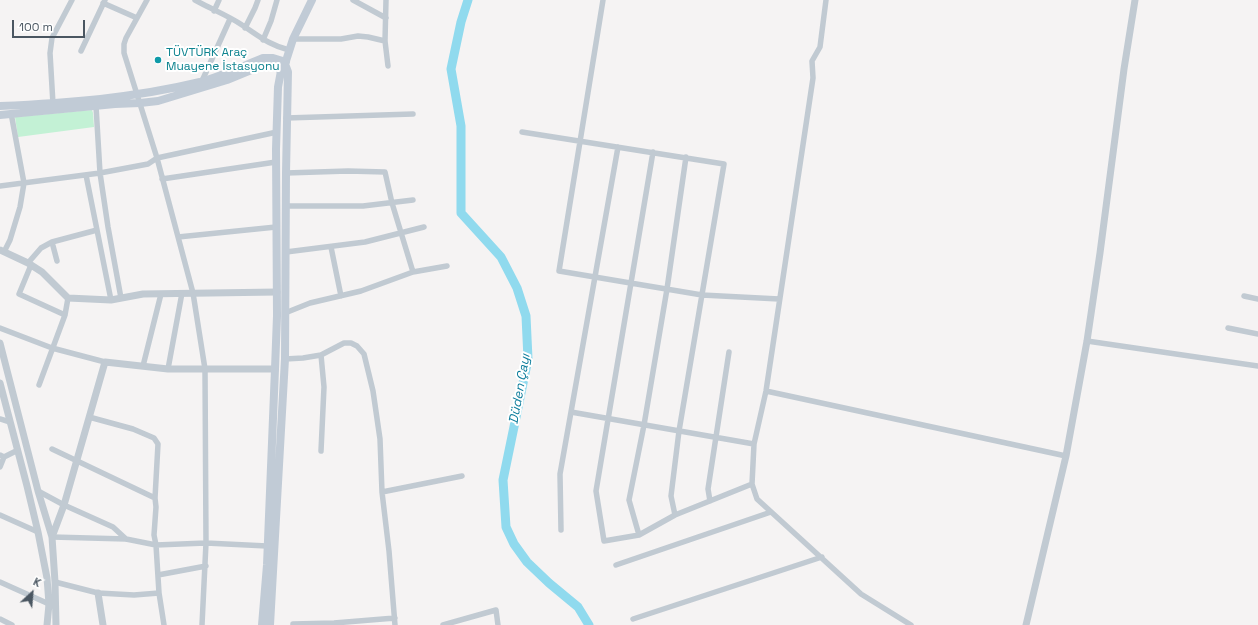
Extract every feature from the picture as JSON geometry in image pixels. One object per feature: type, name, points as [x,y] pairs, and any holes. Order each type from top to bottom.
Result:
[{"type":"main road","points":[[262,625],[275,369],[277,292],[276,162],[278,87],[293,39],[312,0]]},
{"type":"main road","points":[[0,106],[53,104],[137,95],[202,81],[263,58],[284,65],[288,72],[286,118],[285,359],[270,625]]},
{"type":"main road","points":[[0,115],[140,103],[158,100],[227,80],[273,61]]},
{"type":"street","points":[[53,104],[50,53],[52,38],[72,0]]},
{"type":"street","points":[[146,0],[126,38],[124,53],[157,158],[193,293],[205,369],[206,566],[202,625]]},
{"type":"street","points":[[195,0],[276,47],[289,50]]},
{"type":"street","points":[[214,11],[219,0]]},
{"type":"street","points":[[245,28],[258,0]]},
{"type":"street","points":[[263,40],[277,0]]},
{"type":"street","points":[[353,0],[386,18]]},
{"type":"street","points":[[386,0],[385,41],[388,66]]},
{"type":"street","points":[[603,0],[559,271],[702,295],[779,299]]},
{"type":"street","points":[[826,0],[820,47],[812,61],[812,78],[766,392],[754,444],[752,484],[757,499],[861,594],[911,625]]},
{"type":"street","points":[[1026,625],[1066,456],[1087,341],[1135,0]]},
{"type":"street","points":[[81,51],[104,2],[137,18]]},
{"type":"street","points":[[202,81],[230,19]]},
{"type":"street","points":[[293,39],[341,39],[358,36],[385,41]]},
{"type":"street","points":[[273,61],[276,47]]},
{"type":"street","points":[[173,88],[178,95]]},
{"type":"street","points":[[96,106],[100,173],[120,298]]},
{"type":"street","points":[[11,113],[24,183],[20,207],[10,240],[2,251],[30,264],[42,272],[68,298],[111,300],[143,294],[277,292]]},
{"type":"street","points":[[286,118],[413,114]]},
{"type":"street","points":[[0,186],[100,173],[148,164],[157,158],[277,132]]},
{"type":"street","points":[[522,132],[724,164],[679,431],[671,496],[675,515]]},
{"type":"street","points":[[561,530],[560,474],[618,147]]},
{"type":"street","points":[[653,152],[596,491],[604,541],[639,535],[675,515],[752,484]]},
{"type":"street","points":[[639,535],[629,500],[644,424],[667,289],[686,157]]},
{"type":"street","points":[[162,179],[276,162]]},
{"type":"street","points":[[286,173],[348,171],[385,172],[392,203],[413,272]]},
{"type":"street","points":[[86,175],[111,300]]},
{"type":"street","points":[[286,206],[363,206],[413,200]]},
{"type":"street","points":[[178,237],[276,227]]},
{"type":"street","points":[[276,252],[365,242],[424,227]]},
{"type":"street","points":[[65,314],[20,294],[30,264],[41,248],[52,242],[97,230]]},
{"type":"street","points":[[52,242],[58,261]]},
{"type":"street","points":[[331,247],[341,296]]},
{"type":"street","points":[[285,313],[310,303],[361,292],[413,272],[447,266]]},
{"type":"street","points":[[168,369],[182,293]]},
{"type":"street","points":[[143,366],[161,294]]},
{"type":"street","points":[[1244,296],[1258,299]]},
{"type":"street","points":[[39,386],[65,314],[68,298]]},
{"type":"street","points":[[0,328],[52,348],[105,362],[168,369],[275,369]]},
{"type":"street","points":[[1228,328],[1258,334]]},
{"type":"street","points":[[1087,341],[1258,366]]},
{"type":"street","points":[[0,343],[38,491],[52,537],[56,625]]},
{"type":"street","points":[[285,359],[303,358],[321,354],[344,343],[351,343],[358,346],[364,354],[373,391],[380,439],[382,492],[395,625]]},
{"type":"street","points":[[710,501],[708,489],[729,352]]},
{"type":"street","points":[[320,451],[324,387],[321,354]]},
{"type":"street","points":[[52,537],[64,505],[105,362]]},
{"type":"street","points":[[1,388],[38,532],[47,578],[49,604],[47,625]]},
{"type":"street","points":[[766,392],[1066,456]]},
{"type":"street","points":[[571,412],[754,444]]},
{"type":"street","points":[[89,417],[133,429],[154,438],[158,444],[154,535],[159,593],[164,625]]},
{"type":"street","points":[[0,419],[10,422]]},
{"type":"street","points":[[52,449],[155,498]]},
{"type":"street","points":[[0,467],[2,456],[18,450]]},
{"type":"street","points":[[382,492],[462,476]]},
{"type":"street","points":[[38,491],[64,505],[113,527],[126,539]]},
{"type":"street","points":[[616,565],[770,512]]},
{"type":"street","points":[[0,515],[38,532]]},
{"type":"street","points":[[52,537],[126,539],[156,545],[206,543],[267,546]]},
{"type":"street","points":[[633,619],[822,557]]},
{"type":"street","points":[[158,575],[206,566]]},
{"type":"street","points":[[0,582],[49,604]]},
{"type":"street","points":[[55,582],[98,593],[134,595],[159,593]]},
{"type":"street","points":[[98,593],[103,625]]},
{"type":"street","points":[[443,625],[496,610],[498,625]]},
{"type":"street","points":[[293,625],[395,618]]},
{"type":"street","points":[[0,619],[12,625]]},
{"type":"green space","points":[[92,110],[94,127],[18,137],[15,117]]},
{"type":"waterway","name":"Düden Çayı","points":[[468,0],[461,22],[451,69],[461,126],[461,213],[501,257],[517,288],[526,316],[528,359],[503,480],[506,527],[514,544],[527,562],[578,607],[589,625]]},
{"type":"place","name":"TÜVTÜRK Araç Muayene İstasyonu","points":[[158,60]]}]
